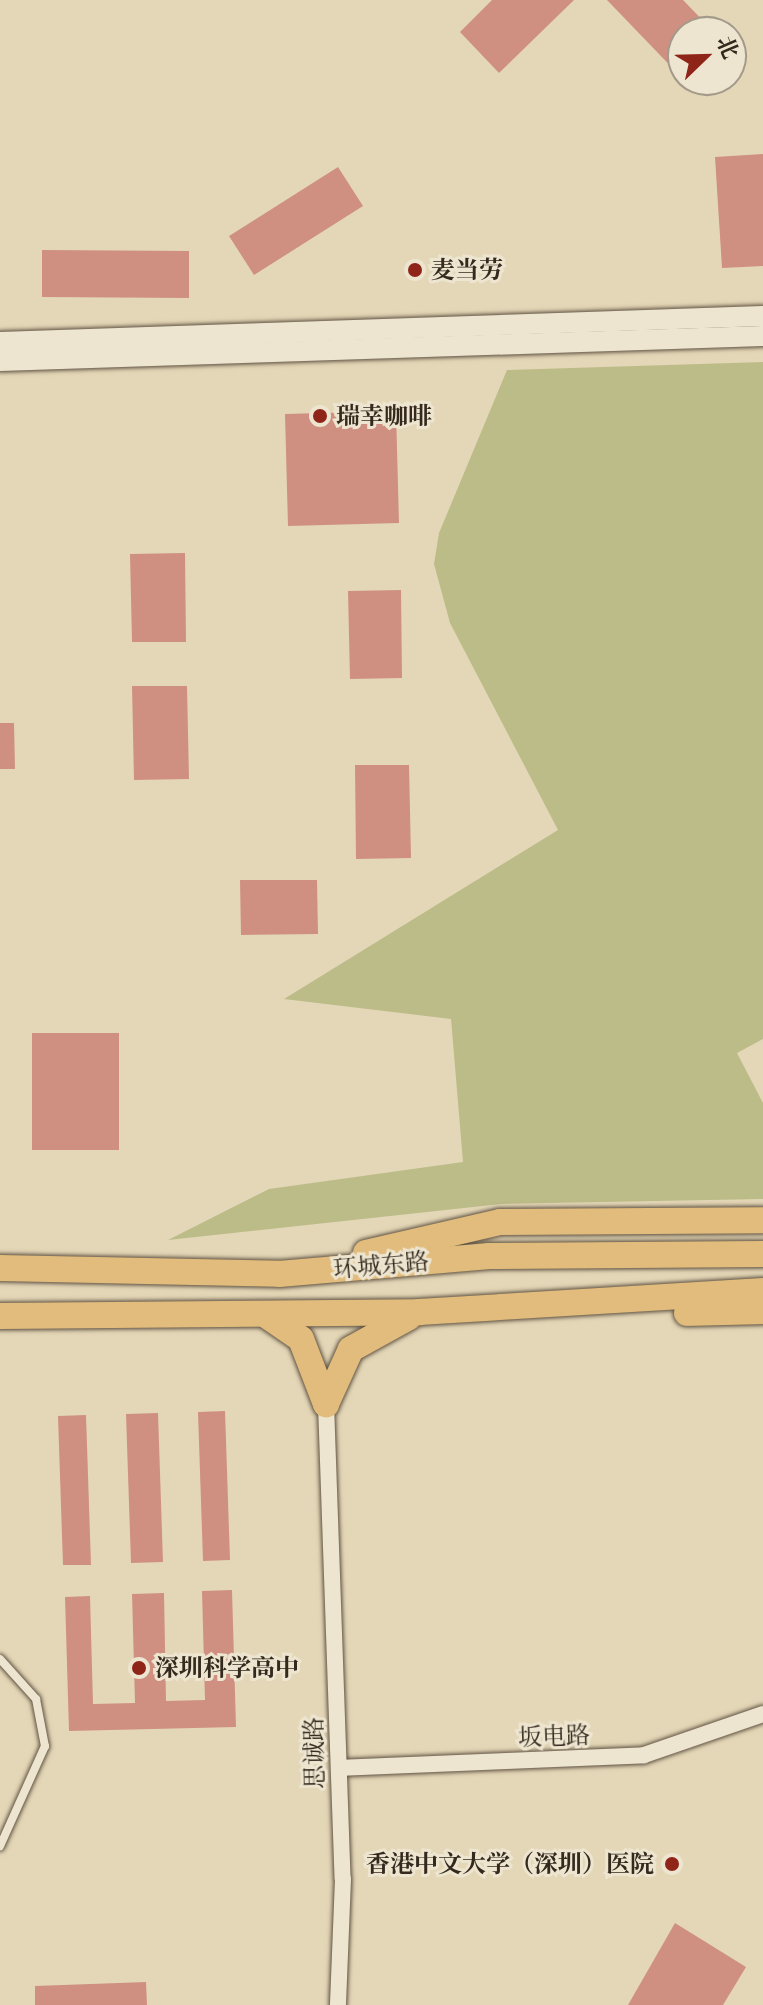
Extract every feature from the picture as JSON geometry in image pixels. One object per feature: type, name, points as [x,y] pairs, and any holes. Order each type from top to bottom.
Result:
[{"type":"main road","points":[[279,1274],[500,1222],[763,1220]]},
{"type":"main road","name":"环城东路","points":[[0,1268],[279,1274],[489,1256],[763,1254]]},
{"type":"main road","name":"环城东路","points":[[0,1316],[419,1312],[763,1291]]},
{"type":"main road","points":[[326,1404],[351,1349],[419,1312],[763,1311]]},
{"type":"main road","points":[[263,1314],[301,1339],[326,1404]]},
{"type":"street","points":[[0,342],[763,316]]},
{"type":"street","points":[[0,361],[763,336]]},
{"type":"street","name":"思诚路","points":[[326,1404],[339,1768],[338,2005]]},
{"type":"street","name":"坂电路","points":[[339,1768],[644,1755],[763,1714]]},
{"type":"lane","points":[[0,1659],[36,1699],[45,1746],[0,1846]]},
{"type":"green space","points":[[763,362],[763,1039],[737,1053],[763,1103],[763,1199],[501,1204],[168,1240],[269,1189],[463,1162],[451,1019],[284,999],[558,830],[450,623],[434,564],[439,533],[507,370]]},
{"type":"building","points":[[492,0],[574,0],[499,73],[460,32]]},
{"type":"building","points":[[607,0],[683,0],[698,16],[667,16],[667,62]]},
{"type":"building","points":[[763,154],[763,266],[722,268],[715,157]]},
{"type":"building","points":[[338,167],[363,206],[254,275],[229,236]]},
{"type":"building","points":[[42,250],[189,251],[189,298],[42,297]]},
{"type":"building","points":[[396,411],[399,523],[288,526],[285,414]]},
{"type":"building","points":[[185,553],[186,642],[132,642],[130,554]]},
{"type":"building","points":[[401,590],[402,678],[350,679],[348,591]]},
{"type":"building","points":[[132,686],[187,686],[189,779],[134,780]]},
{"type":"building","points":[[0,723],[14,723],[15,769],[0,769]]},
{"type":"building","points":[[355,765],[409,765],[411,858],[356,859]]},
{"type":"building","points":[[240,880],[317,880],[318,934],[241,935]]},
{"type":"building","points":[[32,1033],[119,1033],[119,1150],[32,1150]]},
{"type":"building","points":[[225,1411],[230,1560],[203,1561],[198,1412]]},
{"type":"building","points":[[158,1413],[163,1562],[131,1563],[126,1414]]},
{"type":"building","points":[[86,1415],[91,1565],[63,1565],[58,1416]]},
{"type":"building","points":[[232,1590],[236,1727],[69,1731],[65,1597],[90,1596],[93,1704],[135,1703],[132,1594],[164,1593],[166,1701],[205,1700],[202,1591]]},
{"type":"building","points":[[675,1923],[746,1967],[723,2005],[628,2005]]},
{"type":"building","points":[[146,1982],[147,2005],[35,2005],[35,1986]]},
{"type":"place","name":"麦当劳","points":[[415,270]]},
{"type":"place","name":"瑞幸咖啡","points":[[320,416]]},
{"type":"place","name":"深圳科学高中","points":[[139,1668]]},
{"type":"place","name":"香港中文大学（深圳）医院","points":[[672,1864]]}]
